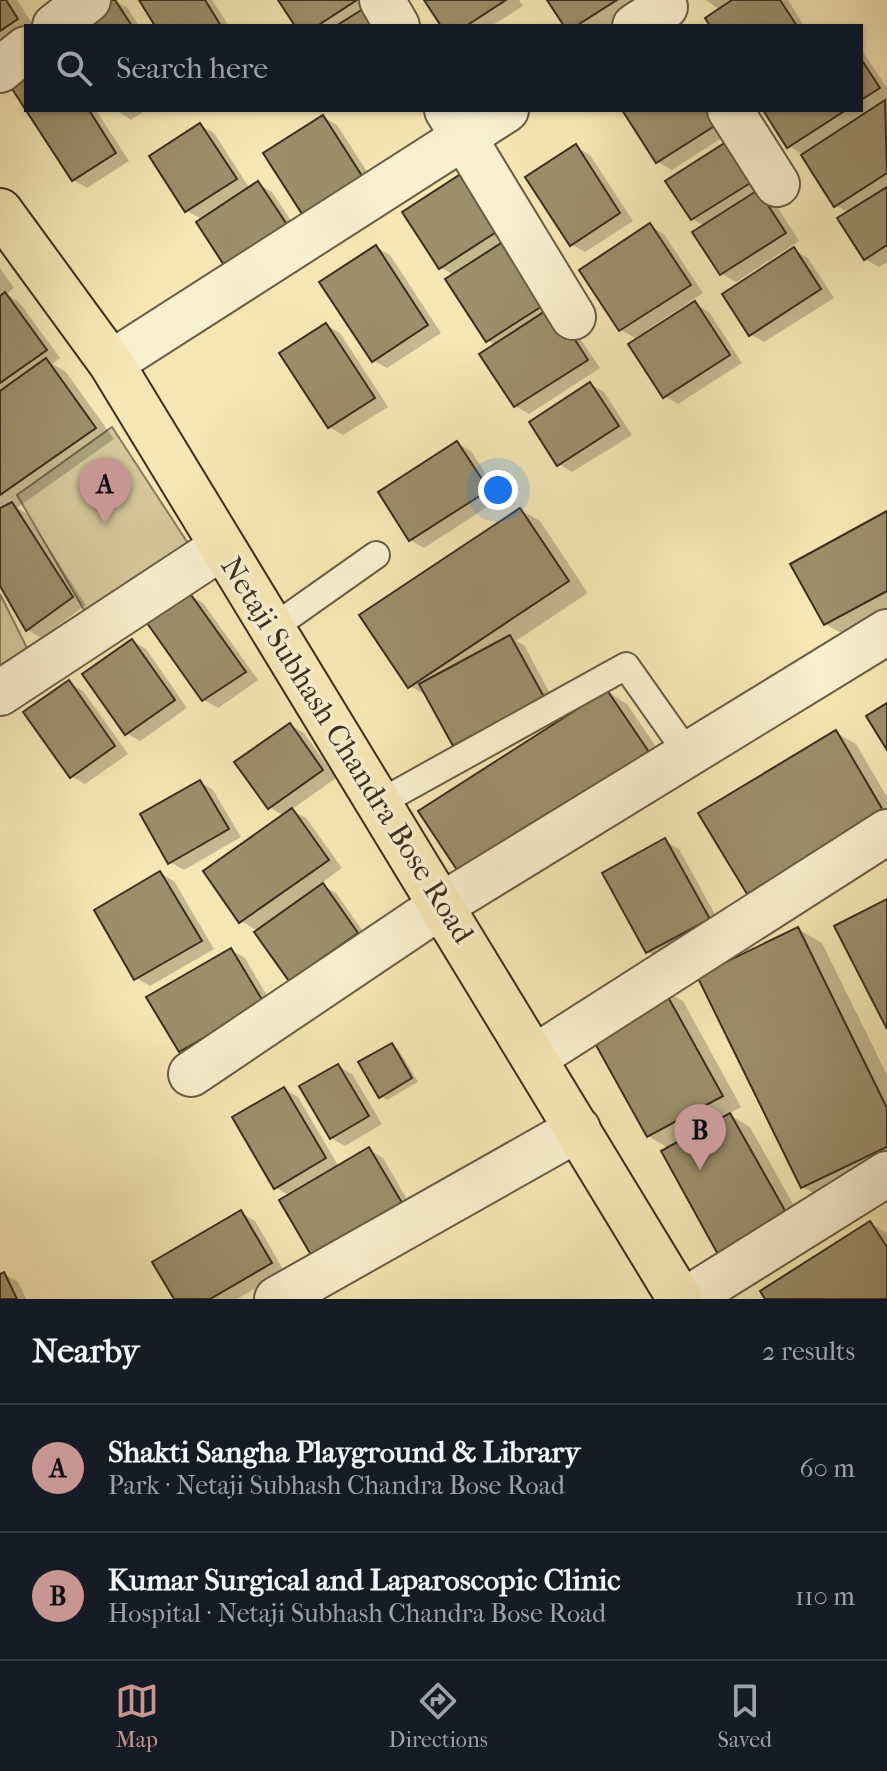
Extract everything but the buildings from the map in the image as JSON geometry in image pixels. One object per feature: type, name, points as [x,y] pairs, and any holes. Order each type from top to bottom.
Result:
[{"type":"main road","name":"Netaji Subhash Chandra Bose Road","points":[[0,211],[111,363],[381,802],[680,1299]]},
{"type":"street","points":[[58,24],[88,0]]},
{"type":"street","points":[[382,0],[396,24]]},
{"type":"street","points":[[0,70],[24,51]]},
{"type":"street","points":[[111,363],[455,124],[499,112]]},
{"type":"street","points":[[731,112],[777,184]]},
{"type":"street","points":[[455,124],[573,317]]},
{"type":"street","points":[[0,693],[222,547]]},
{"type":"street","points":[[191,1074],[442,905],[887,632]]},
{"type":"street","points":[[535,1057],[887,832]]},
{"type":"street","points":[[277,1299],[578,1129]]},
{"type":"street","points":[[687,1299],[881,1192]]},
{"type":"lane","points":[[274,627],[376,555]]},
{"type":"lane","points":[[381,802],[626,666],[688,754]]},
{"type":"shaded area","points":[[112,427],[195,554],[90,620],[17,495]]},
{"type":"shaded area","points":[[0,594],[35,664],[0,683]]},
{"type":"place","name":"Shakti Sangha Playground & Library","points":[[105,524]]},
{"type":"place","name":"Kumar Surgical and Laparoscopic Clinic","points":[[700,1170]]}]
